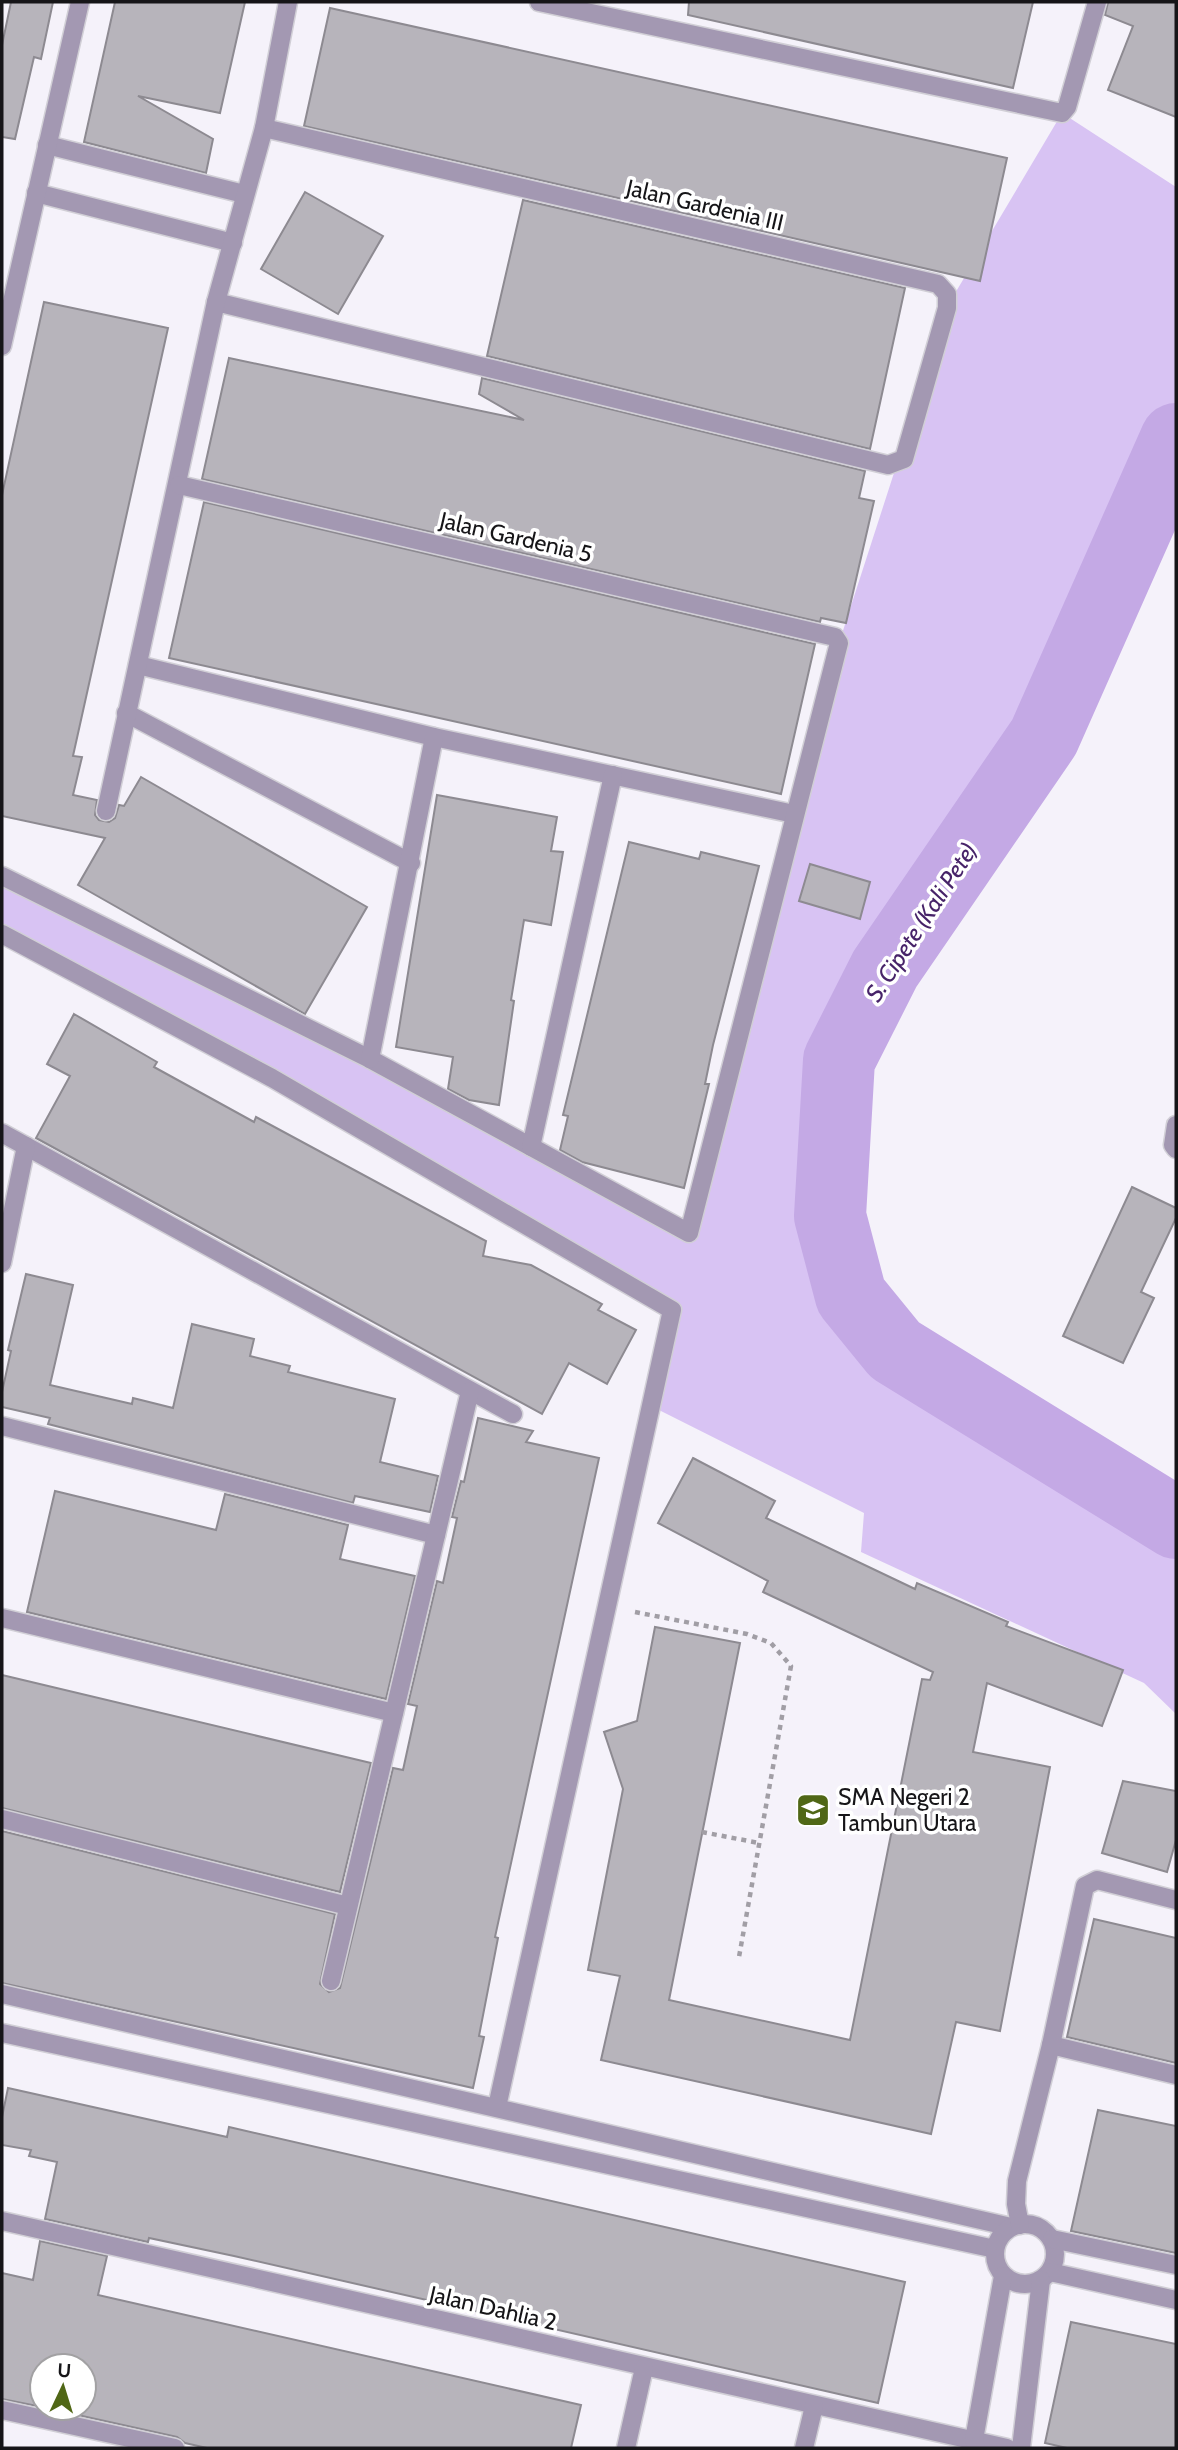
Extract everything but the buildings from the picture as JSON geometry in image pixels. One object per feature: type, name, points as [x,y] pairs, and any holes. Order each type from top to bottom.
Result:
[{"type":"street","points":[[2,346],[79,2]]},
{"type":"street","points":[[106,811],[179,485],[216,302],[264,128],[288,2]]},
{"type":"street","points":[[539,2],[1062,113],[1068,107],[1097,2]]},
{"type":"street","name":"Jalan Gardenia III","points":[[216,302],[888,465],[904,459],[947,308],[947,294],[938,284],[264,128]]},
{"type":"street","points":[[47,145],[244,194]]},
{"type":"street","points":[[36,194],[233,243]]},
{"type":"street","name":"Jalan Gardenia 5","points":[[179,485],[835,637],[839,643],[794,814]]},
{"type":"street","points":[[2,876],[370,1059],[689,1233],[794,814],[434,737],[138,665]]},
{"type":"street","points":[[126,713],[411,863]]},
{"type":"street","points":[[370,1059],[434,737]]},
{"type":"street","points":[[531,1147],[613,775]]},
{"type":"street","points":[[2,934],[272,1078],[672,1310],[496,2107]]},
{"type":"street","points":[[1176,1125],[1173,1145],[1176,1149]]},
{"type":"street","points":[[2,1133],[513,1414]]},
{"type":"street","points":[[2,1263],[26,1146]]},
{"type":"street","points":[[331,1981],[470,1391]]},
{"type":"street","points":[[2,1426],[436,1535]]},
{"type":"street","points":[[2,1618],[394,1713]]},
{"type":"street","points":[[2,1819],[348,1906]]},
{"type":"street","points":[[1016,2226],[1017,2181],[1051,2045],[1085,1886],[1097,1880],[1176,1900]]},
{"type":"street","points":[[2,1994],[1016,2226],[1033,2225],[1052,2239],[1176,2265]]},
{"type":"street","points":[[2,2033],[995,2249]]},
{"type":"street","points":[[1051,2045],[1176,2075]]},
{"type":"street","name":"Jalan Dahlia 2","points":[[2,2221],[975,2444],[1007,2448]]},
{"type":"street","points":[[1016,2226],[1001,2236],[995,2249],[996,2263],[1003,2276],[1015,2283],[1028,2285],[1046,2276],[1176,2300]]},
{"type":"street","points":[[1021,2448],[1046,2276],[1055,2250],[1052,2239]]},
{"type":"street","points":[[975,2444],[1003,2276]]},
{"type":"street","points":[[626,2448],[644,2368]]},
{"type":"street","points":[[804,2448],[814,2406]]},
{"type":"street","points":[[2,2410],[175,2448]]},
{"type":"path","points":[[606,1606],[747,1634],[771,1643],[791,1666],[739,1957]]},
{"type":"path","points":[[702,1832],[759,1843]]},
{"type":"shaded area","points":[[1062,113],[1176,187],[1176,431],[1044,737],[905,937],[839,1060],[830,1216],[851,1296],[895,1350],[1176,1517],[1176,1714],[1144,1683],[861,1552],[864,1513],[651,1406],[672,1310],[2,934],[2,876],[689,1232],[839,643],[904,442],[954,295]]},
{"type":"waterway","name":"S. Cipete (Kali Pete)","points":[[1176,439],[1044,737],[885,969],[839,1060],[830,1216],[851,1296],[895,1350],[1176,1523]]},
{"type":"place","name":"SMA Negeri 2 Tambun Utara","points":[[813,1810]]}]
